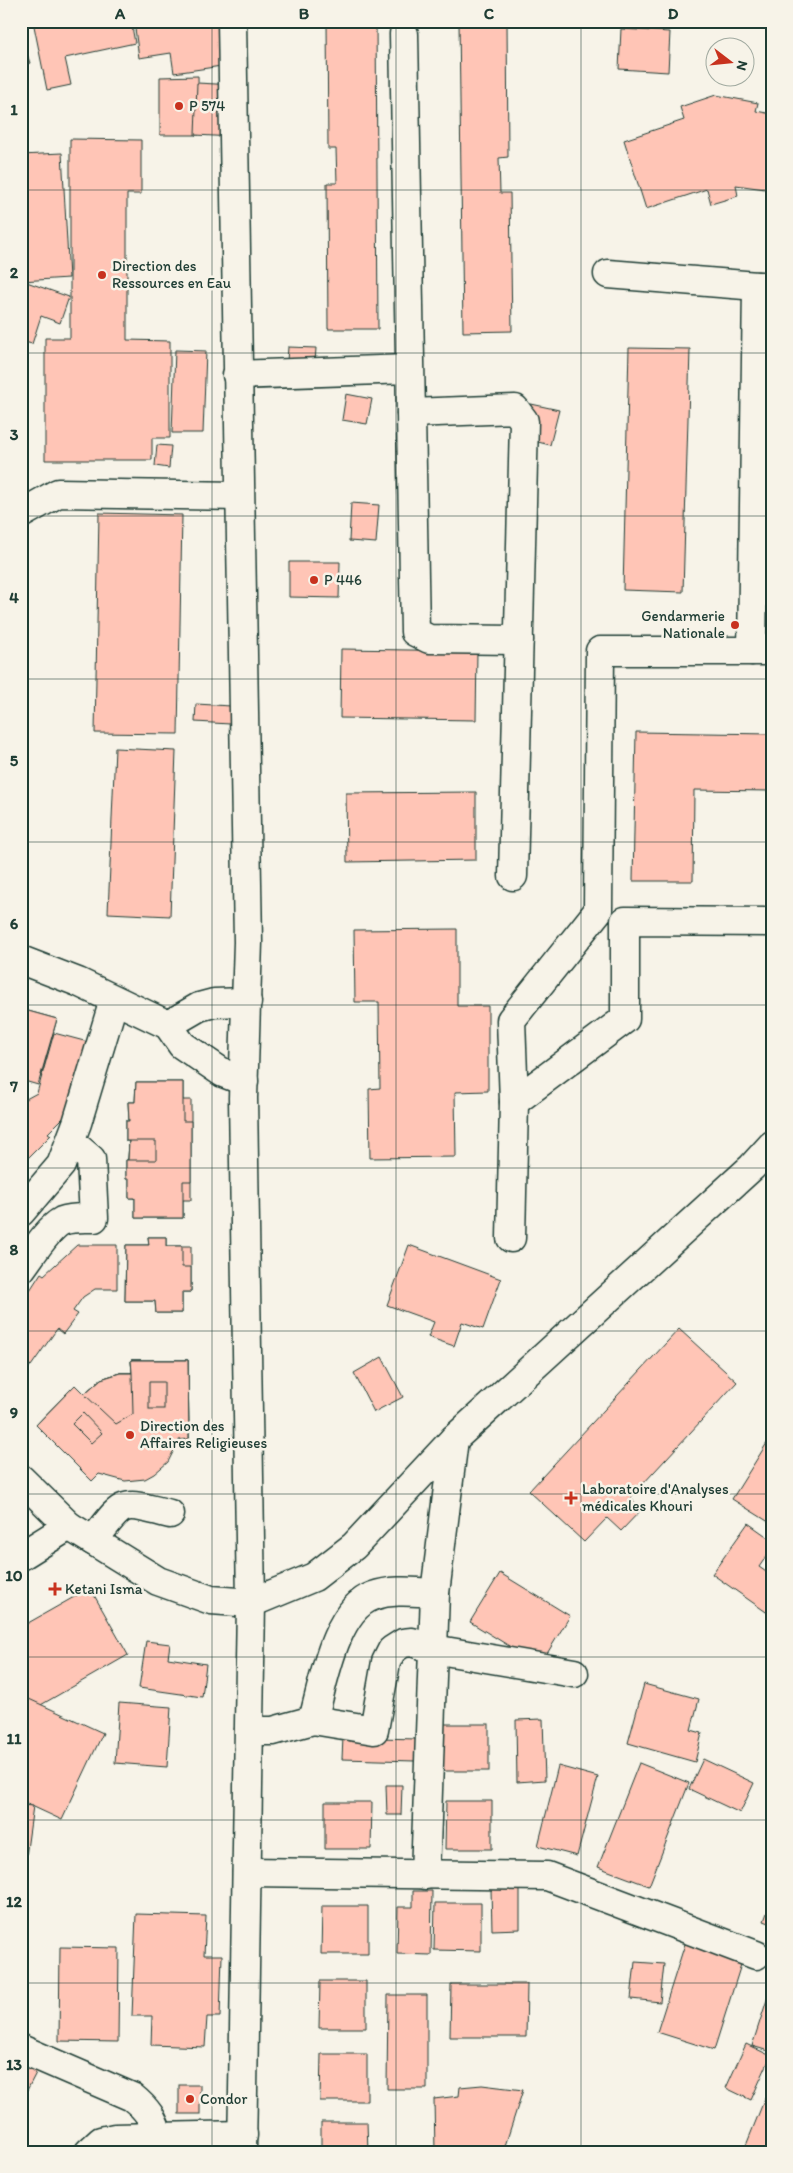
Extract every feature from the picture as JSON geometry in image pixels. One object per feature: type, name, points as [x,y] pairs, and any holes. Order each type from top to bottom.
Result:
[{"type":"main road","points":[[89,2152],[101,2141],[115,2138],[159,2138],[197,2144],[242,2144],[251,1603],[244,1081],[247,1002],[244,660],[239,496],[232,21]]},
{"type":"main road","points":[[404,34],[414,632],[429,639],[519,640]]},
{"type":"main road","points":[[511,1238],[514,1102],[511,1020],[598,911],[600,651],[762,651],[764,286],[608,274]]},
{"type":"main road","points":[[237,375],[410,368]]},
{"type":"main road","points":[[411,413],[515,409],[524,421],[513,876]]},
{"type":"main road","points":[[21,514],[58,493],[239,496]]},
{"type":"main road","points":[[598,911],[625,921],[772,922]]},
{"type":"main road","points":[[514,1102],[625,1020],[625,921]]},
{"type":"main road","points":[[21,960],[78,982],[168,1025],[182,1045],[223,1073],[244,1081]]},
{"type":"main road","points":[[21,1212],[61,1165],[71,1142],[114,1000]]},
{"type":"main road","points":[[168,1025],[199,1007],[214,1003],[247,1002]]},
{"type":"main road","points":[[21,1269],[51,1230],[62,1221],[94,1218],[91,1159],[71,1142]]},
{"type":"main road","points":[[21,1479],[69,1526],[158,1582],[211,1600],[251,1603],[314,1578],[354,1546],[454,1439],[752,1167],[772,1145]]},
{"type":"main road","points":[[425,1875],[435,1593],[454,1439]]},
{"type":"main road","points":[[93,1541],[112,1516],[124,1506],[136,1505],[170,1514]]},
{"type":"main road","points":[[21,1556],[69,1526]]},
{"type":"main road","points":[[313,1720],[336,1639],[349,1616],[359,1604],[373,1596],[394,1592],[435,1593]]},
{"type":"main road","points":[[250,1731],[273,1731],[313,1720],[374,1730],[386,1662],[392,1650],[403,1643],[412,1642],[432,1649],[574,1673]]},
{"type":"main road","points":[[247,1872],[547,1876],[756,1955]]},
{"type":"main road","points":[[21,2049],[132,2097],[145,2108],[155,2122],[159,2138]]},
{"type":"building","points":[[33,21],[131,21],[135,43],[65,58],[71,85],[47,90]]},
{"type":"building","points":[[134,21],[229,21],[235,64],[174,73],[171,53],[139,58]]},
{"type":"building","points":[[327,21],[376,21],[378,329],[328,329],[327,183],[337,183],[336,149],[328,149]]},
{"type":"building","points":[[459,21],[507,21],[508,157],[499,158],[500,193],[510,193],[512,331],[463,332]]},
{"type":"building","points":[[621,29],[670,32],[668,72],[619,69]]},
{"type":"building","points":[[21,36],[30,63],[21,66]]},
{"type":"building","name":"P 574","points":[[198,76],[199,135],[160,135],[160,77]]},
{"type":"building","points":[[197,83],[235,85],[233,137],[195,135]]},
{"type":"building","points":[[716,95],[758,103],[756,111],[772,114],[772,190],[736,185],[738,196],[711,204],[707,189],[646,209],[624,140],[684,120],[680,107]]},
{"type":"building","points":[[70,139],[141,140],[141,194],[127,194],[127,340],[170,341],[170,438],[152,438],[152,460],[45,460],[45,338],[70,338]]},
{"type":"building","points":[[62,153],[69,278],[21,281],[21,155]]},
{"type":"building","points":[[21,280],[69,297],[60,323],[41,316],[32,344],[21,341]]},
{"type":"building","points":[[288,347],[316,348],[314,377],[286,376]]},
{"type":"building","points":[[629,348],[690,349],[683,592],[623,590]]},
{"type":"building","points":[[175,350],[206,351],[203,433],[172,433]]},
{"type":"building","points":[[346,394],[372,399],[367,424],[342,420]]},
{"type":"building","points":[[522,402],[559,410],[550,445],[514,436]]},
{"type":"building","points":[[157,445],[171,446],[169,468],[155,466]]},
{"type":"building","points":[[351,503],[379,505],[376,543],[349,541]]},
{"type":"building","points":[[99,513],[182,515],[178,734],[95,733]]},
{"type":"building","name":"P 446","points":[[289,562],[340,562],[339,598],[289,597]]},
{"type":"building","points":[[341,649],[477,651],[476,720],[340,718]]},
{"type":"building","points":[[196,704],[231,706],[230,724],[195,722]]},
{"type":"building","points":[[636,732],[772,734],[772,791],[694,790],[693,881],[633,881]]},
{"type":"building","points":[[115,748],[176,751],[170,916],[108,913]]},
{"type":"building","points":[[476,792],[476,860],[347,862],[346,793]]},
{"type":"building","points":[[457,929],[457,1006],[488,1006],[488,1091],[455,1092],[456,1157],[370,1158],[369,1089],[380,1088],[379,1002],[355,1002],[354,930]]},
{"type":"building","points":[[21,1009],[57,1019],[41,1077],[21,1071]]},
{"type":"building","points":[[21,1009],[57,1019],[38,1085],[21,1080]]},
{"type":"building","points":[[54,1033],[88,1042],[67,1114],[48,1133],[51,1135],[21,1165],[21,1095],[26,1099],[37,1093]]},
{"type":"building","points":[[136,1082],[183,1082],[183,1100],[191,1100],[191,1200],[183,1200],[183,1218],[135,1218],[135,1198],[129,1198],[129,1179],[126,1179],[129,1141],[126,1141],[126,1121],[129,1121],[128,1102],[135,1102]]},
{"type":"building","points":[[136,1082],[183,1082],[183,1121],[191,1121],[191,1181],[183,1181],[183,1218],[135,1218],[135,1198],[129,1198],[129,1179],[126,1179],[129,1141],[126,1141],[126,1121],[129,1121],[128,1102],[135,1102]]},
{"type":"building","points":[[129,1141],[156,1141],[156,1160],[128,1160]]},
{"type":"building","points":[[148,1237],[166,1237],[166,1246],[191,1246],[191,1292],[182,1292],[182,1313],[156,1313],[155,1301],[125,1301],[126,1245],[149,1245]]},
{"type":"building","points":[[148,1237],[166,1237],[166,1246],[182,1246],[182,1267],[191,1267],[191,1292],[182,1292],[182,1313],[156,1313],[155,1301],[125,1301],[126,1245],[149,1245]]},
{"type":"building","points":[[77,1245],[117,1245],[117,1289],[95,1289],[83,1297],[73,1311],[78,1314],[63,1334],[57,1329],[31,1366],[21,1358],[21,1304],[41,1273],[44,1275]]},
{"type":"building","points":[[409,1245],[501,1279],[483,1329],[462,1322],[454,1346],[428,1337],[434,1322],[387,1305]]},
{"type":"building","points":[[679,1329],[737,1382],[630,1498],[642,1509],[621,1531],[607,1518],[584,1542],[529,1491]]},
{"type":"building","points":[[382,1357],[403,1397],[374,1412],[354,1373]]},
{"type":"building","points":[[21,1360],[30,1366],[21,1379]]},
{"type":"building","points":[[131,1360],[188,1360],[189,1439],[132,1440],[92,1481],[36,1425],[75,1385],[84,1394],[101,1379],[120,1373],[132,1373]]},
{"type":"building","points":[[131,1360],[188,1360],[189,1439],[162,1440],[154,1454],[148,1459],[134,1464],[119,1464],[112,1461],[92,1481],[36,1425],[75,1385],[84,1394],[101,1379],[120,1373],[132,1373]]},
{"type":"building","points":[[131,1360],[188,1360],[189,1439],[179,1440],[168,1462],[145,1479],[125,1481],[99,1474],[92,1481],[36,1425],[75,1385],[84,1394],[101,1379],[120,1373],[132,1373]]},
{"type":"building","points":[[120,1373],[132,1373],[133,1414],[116,1424],[84,1394],[101,1379]]},
{"type":"building","points":[[149,1382],[164,1382],[164,1409],[149,1409]]},
{"type":"building","points":[[83,1413],[102,1433],[91,1443],[72,1424]]},
{"type":"building","points":[[772,1435],[772,1524],[732,1499]]},
{"type":"building","points":[[748,1523],[772,1540],[772,1548],[759,1567],[772,1576],[772,1610],[769,1614],[712,1574]]},
{"type":"building","points":[[500,1573],[570,1616],[540,1665],[470,1622]]},
{"type":"building","points":[[90,1588],[128,1655],[32,1710],[21,1690],[21,1627]]},
{"type":"building","points":[[146,1641],[170,1644],[168,1658],[206,1664],[202,1697],[139,1688]]},
{"type":"building","points":[[644,1684],[699,1699],[691,1730],[702,1733],[695,1762],[628,1743]]},
{"type":"building","points":[[29,1699],[103,1733],[62,1820],[21,1801],[21,1783],[24,1778],[21,1777],[21,1716]]},
{"type":"building","points":[[119,1703],[171,1707],[167,1767],[115,1763]]},
{"type":"building","points":[[543,1719],[545,1780],[517,1782],[516,1720]]},
{"type":"building","points":[[443,1724],[489,1724],[489,1771],[443,1771]]},
{"type":"building","points":[[343,1737],[416,1739],[415,1761],[342,1759]]},
{"type":"building","points":[[703,1759],[754,1783],[740,1813],[689,1789]]},
{"type":"building","points":[[639,1763],[689,1783],[649,1886],[598,1867]]},
{"type":"building","points":[[558,1766],[598,1777],[577,1856],[538,1846]]},
{"type":"building","points":[[386,1785],[402,1785],[401,1815],[387,1815]]},
{"type":"building","points":[[446,1801],[492,1801],[492,1849],[445,1849]]},
{"type":"building","points":[[325,1802],[372,1802],[371,1849],[325,1849]]},
{"type":"building","points":[[21,1805],[33,1806],[21,1893]]},
{"type":"building","points":[[520,1888],[520,1929],[492,1930],[491,1889]]},
{"type":"building","points":[[413,1891],[432,1891],[431,1955],[397,1954],[398,1907],[413,1907]]},
{"type":"building","points":[[772,1899],[772,1924],[764,1921]]},
{"type":"building","points":[[435,1903],[481,1903],[481,1951],[434,1950]]},
{"type":"building","points":[[322,1906],[368,1906],[368,1954],[321,1954]]},
{"type":"building","points":[[136,1914],[206,1916],[204,1955],[222,1955],[220,2017],[207,2017],[205,2047],[151,2045],[152,2016],[132,2016]]},
{"type":"building","points":[[690,1928],[744,1955],[714,2050],[657,2032]]},
{"type":"building","points":[[60,1947],[119,1948],[118,2042],[59,2041]]},
{"type":"building","points":[[635,1962],[664,1964],[660,2002],[631,1999]]},
{"type":"building","points":[[320,1981],[366,1981],[366,2028],[319,2028]]},
{"type":"building","points":[[451,1984],[527,1984],[526,2037],[450,2037]]},
{"type":"building","points":[[772,1984],[772,2052],[752,2046]]},
{"type":"building","points":[[388,1995],[427,1995],[427,2089],[387,2089]]},
{"type":"building","points":[[746,2044],[771,2056],[751,2100],[726,2088]]},
{"type":"building","points":[[321,2054],[367,2054],[367,2101],[320,2101]]},
{"type":"building","points":[[21,2063],[37,2071],[21,2102]]},
{"type":"building","name":"Condor","points":[[179,2085],[200,2085],[200,2114],[179,2114]]},
{"type":"building","points":[[482,2085],[523,2090],[503,2152],[435,2152],[434,2099],[459,2096],[460,2087]]},
{"type":"building","points":[[765,2098],[772,2100],[772,2152],[755,2152],[745,2148]]},
{"type":"building","points":[[321,2122],[367,2122],[368,2152],[321,2152]]},
{"type":"place","name":"P 574","points":[[179,106]]},
{"type":"place","name":"Direction des Ressources en Eau","points":[[102,275]]},
{"type":"place","name":"P 446","points":[[314,580]]},
{"type":"place","name":"Gendarmerie Nationale","points":[[735,625]]},
{"type":"place","name":"Direction des Affaires Religieuses","points":[[130,1435]]},
{"type":"place","name":"Laboratoire d'Analyses médicales Khouri","points":[[571,1498]]},
{"type":"place","name":"Ketani Isma","points":[[55,1589]]},
{"type":"place","name":"Condor","points":[[190,2099]]}]
